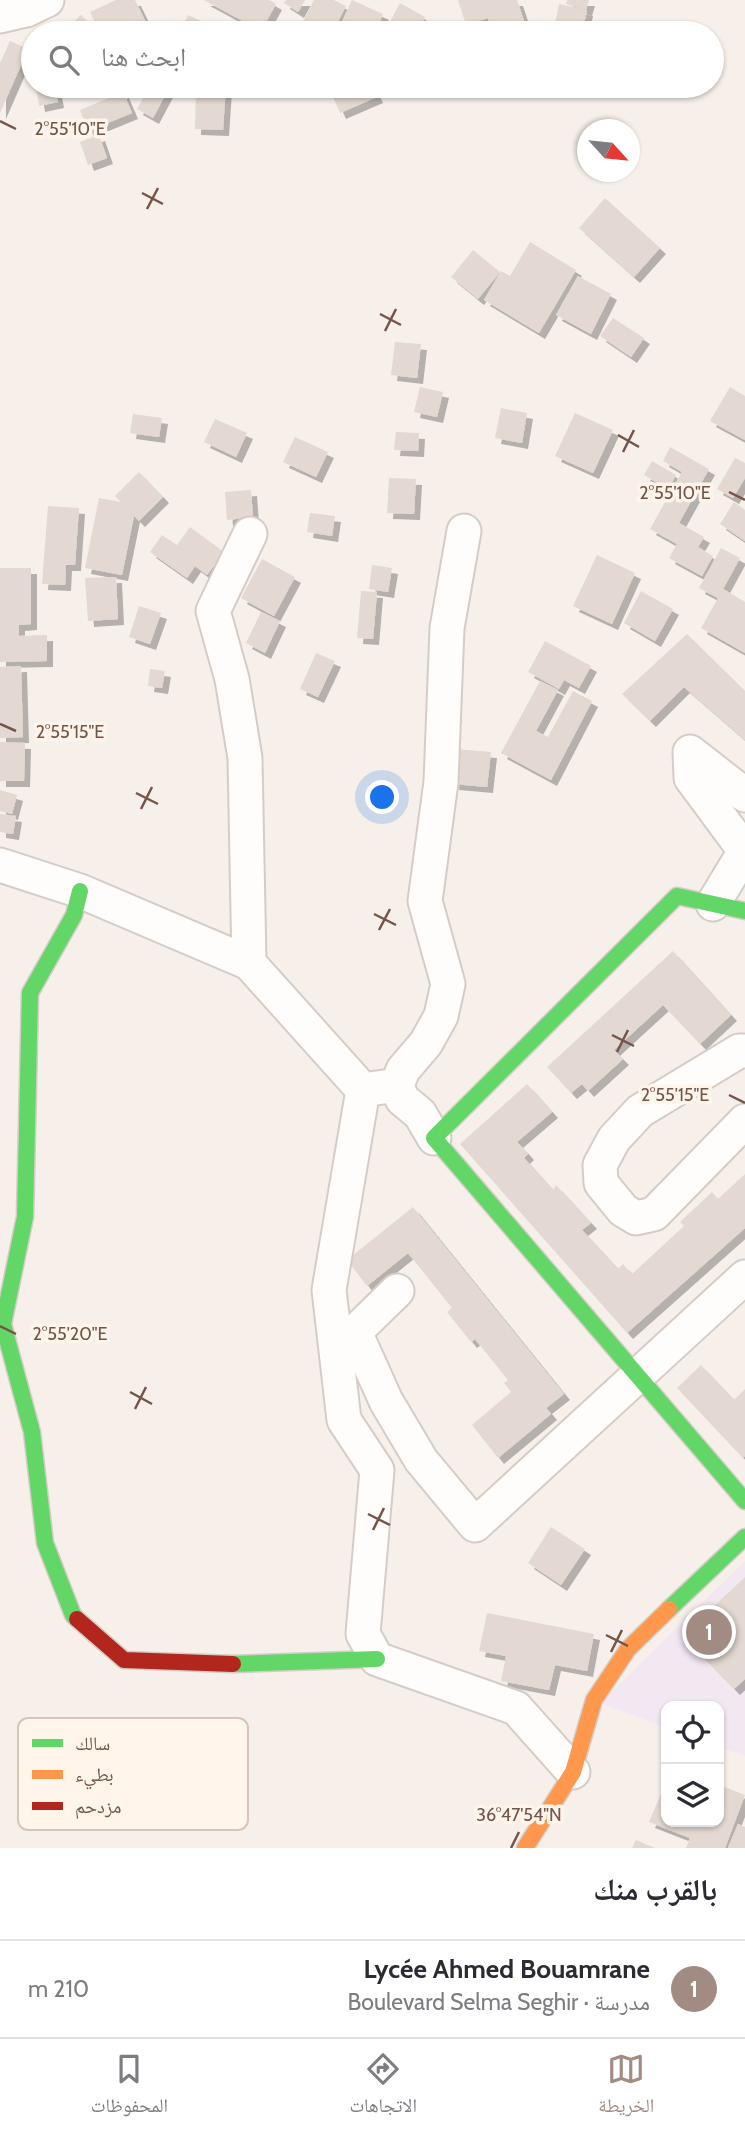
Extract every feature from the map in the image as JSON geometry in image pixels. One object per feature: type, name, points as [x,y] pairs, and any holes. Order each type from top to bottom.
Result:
[{"type":"street","points":[[0,16],[26,10],[47,0]]},
{"type":"street","points":[[464,531],[447,628],[441,782],[425,901],[448,984],[441,1016],[426,1043],[403,1070],[397,1085],[402,1099],[420,1114],[434,1138],[745,1501]]},
{"type":"street","points":[[249,962],[245,758],[232,679],[213,611],[250,534]]},
{"type":"street","points":[[713,904],[745,851],[691,778],[690,752],[745,795]]},
{"type":"street","points":[[0,865],[80,891],[249,962],[363,1090]]},
{"type":"street","points":[[80,891],[74,915],[30,993],[25,1217],[3,1324],[32,1432],[45,1543],[73,1615],[124,1660],[223,1664],[377,1659],[516,1708],[573,1772]]},
{"type":"street","points":[[434,1138],[677,896],[745,911]]},
{"type":"street","points":[[745,1051],[739,1051],[640,1111],[614,1139],[600,1165],[601,1183],[622,1210],[636,1218],[654,1214],[745,1121]]},
{"type":"street","points":[[363,1090],[397,1085]]},
{"type":"street","points":[[363,1090],[329,1290],[345,1420],[377,1470],[363,1634],[377,1659]]},
{"type":"street","points":[[397,1291],[355,1332],[386,1401],[421,1460],[475,1525],[745,1277]]},
{"type":"street","points":[[525,1848],[573,1772],[594,1700],[628,1649],[745,1537]]},
{"type":"shaded area","points":[[745,1561],[745,1756],[724,1749],[724,1701],[661,1701],[661,1726],[600,1703]]},
{"type":"building","points":[[116,0],[135,0],[145,21],[94,21],[90,12]]},
{"type":"building","points":[[204,0],[269,0],[276,4],[267,21],[243,21]]},
{"type":"building","points":[[286,0],[305,0],[298,12],[284,3]]},
{"type":"building","points":[[314,0],[334,0],[346,6],[338,21],[303,21]]},
{"type":"building","points":[[352,0],[383,14],[380,21],[342,21]]},
{"type":"building","points":[[458,0],[517,0],[524,21],[489,21],[488,18],[465,21]]},
{"type":"building","points":[[567,0],[589,0],[586,10],[566,4]]},
{"type":"building","points":[[400,3],[425,17],[423,21],[390,21]]},
{"type":"building","points":[[559,4],[587,10],[585,21],[556,21]]},
{"type":"building","points":[[81,15],[87,21],[75,21]]},
{"type":"building","points":[[188,15],[201,21],[185,21]]},
{"type":"building","points":[[10,41],[21,46],[21,65],[0,113],[0,63]]},
{"type":"building","points":[[38,98],[57,98],[58,102],[39,106]]},
{"type":"building","points":[[109,98],[126,98],[132,113],[88,131],[80,110]]},
{"type":"building","points":[[143,98],[164,98],[153,118],[137,109]]},
{"type":"building","points":[[196,98],[225,98],[223,130],[195,129]]},
{"type":"building","points":[[333,98],[375,98],[340,113]]},
{"type":"building","points":[[99,135],[107,158],[88,165],[80,142]]},
{"type":"building","points":[[605,198],[660,248],[634,277],[579,228]]},
{"type":"building","points":[[530,242],[576,270],[539,333],[484,300],[501,271],[510,276]]},
{"type":"building","points":[[473,250],[500,272],[478,299],[451,277]]},
{"type":"building","points":[[578,276],[611,294],[591,334],[556,315]]},
{"type":"building","points":[[613,318],[644,338],[631,357],[600,336]]},
{"type":"building","points":[[395,342],[421,344],[417,378],[391,375]]},
{"type":"building","points":[[420,387],[443,392],[437,417],[414,412]]},
{"type":"building","points":[[730,387],[745,396],[745,440],[710,421]]},
{"type":"building","points":[[501,408],[527,413],[522,443],[495,438]]},
{"type":"building","points":[[575,413],[613,430],[593,473],[555,456]]},
{"type":"building","points":[[133,414],[162,418],[159,437],[130,433]]},
{"type":"building","points":[[215,419],[247,433],[236,457],[204,442]]},
{"type":"building","points":[[396,432],[419,433],[418,451],[394,450]]},
{"type":"building","points":[[295,437],[328,452],[316,477],[283,462]]},
{"type":"building","points":[[670,447],[709,469],[679,523],[704,537],[698,547],[713,556],[702,576],[669,558],[677,544],[650,529],[682,472],[663,461]]},
{"type":"building","points":[[735,458],[745,463],[745,478],[733,498],[717,489]]},
{"type":"building","points":[[652,461],[676,475],[668,489],[644,475]]},
{"type":"building","points":[[139,472],[163,497],[139,521],[134,516],[122,575],[85,568],[99,498],[121,502],[115,496]]},
{"type":"building","points":[[389,478],[416,479],[414,514],[387,513]]},
{"type":"building","points":[[251,490],[253,517],[227,520],[225,492]]},
{"type":"building","points":[[734,502],[745,510],[745,541],[720,524]]},
{"type":"building","points":[[48,506],[79,508],[75,565],[66,565],[65,585],[42,584]]},
{"type":"building","points":[[310,513],[335,516],[332,536],[307,532]]},
{"type":"building","points":[[190,527],[224,552],[207,575],[195,566],[187,578],[150,552],[162,535],[177,545]]},
{"type":"building","points":[[721,548],[740,558],[723,589],[745,602],[745,653],[701,628],[718,598],[699,588]]},
{"type":"building","points":[[597,555],[635,573],[612,624],[573,606]]},
{"type":"building","points":[[262,559],[295,577],[274,616],[241,598]]},
{"type":"building","points":[[372,565],[392,568],[388,592],[369,589]]},
{"type":"building","points":[[0,568],[31,568],[31,624],[19,625],[19,636],[47,635],[47,661],[0,662]]},
{"type":"building","points":[[116,577],[118,619],[88,621],[85,578]]},
{"type":"building","points":[[361,591],[377,592],[373,639],[357,638]]},
{"type":"building","points":[[641,591],[673,609],[655,641],[624,623]]},
{"type":"building","points":[[139,606],[161,613],[150,644],[129,637]]},
{"type":"building","points":[[261,612],[280,621],[265,653],[246,643]]},
{"type":"building","points":[[687,634],[745,691],[745,740],[684,687],[650,721],[622,694]]},
{"type":"building","points":[[545,641],[591,666],[579,688],[564,680],[559,689],[528,672]]},
{"type":"building","points":[[316,653],[335,661],[318,697],[300,689]]},
{"type":"building","points":[[21,666],[23,737],[0,738],[0,667]]},
{"type":"building","points":[[150,669],[165,671],[162,688],[148,686]]},
{"type":"building","points":[[540,681],[558,690],[536,731],[548,737],[573,691],[592,701],[551,780],[501,753]]},
{"type":"building","points":[[0,742],[25,743],[24,781],[0,781]]},
{"type":"building","points":[[456,749],[491,752],[487,787],[453,784]]},
{"type":"building","points":[[0,790],[17,795],[12,814],[0,811]]},
{"type":"building","points":[[0,814],[16,816],[13,834],[0,832]]},
{"type":"building","points":[[673,951],[731,1015],[700,1044],[663,1005],[614,1050],[623,1059],[588,1091],[582,1084],[571,1093],[547,1067]]},
{"type":"building","points":[[527,1084],[552,1112],[517,1142],[528,1154],[524,1158],[553,1190],[556,1185],[591,1223],[582,1230],[618,1269],[623,1264],[632,1274],[684,1226],[680,1222],[712,1192],[718,1199],[745,1174],[745,1228],[627,1333],[460,1144]]},
{"type":"building","points":[[413,1207],[564,1394],[546,1408],[551,1414],[498,1458],[472,1425],[511,1392],[504,1383],[508,1380],[475,1339],[471,1342],[447,1312],[452,1308],[408,1253],[367,1286],[347,1260]]},
{"type":"building","points":[[701,1365],[734,1400],[745,1389],[743,1458],[677,1388]]},
{"type":"building","points":[[551,1527],[585,1549],[561,1585],[528,1563]]},
{"type":"building","points":[[745,1577],[745,1679],[734,1689],[682,1636]]},
{"type":"building","points":[[487,1613],[594,1634],[587,1671],[555,1665],[549,1690],[501,1681],[506,1656],[479,1651]]},
{"type":"building","points":[[724,1787],[745,1795],[725,1848],[686,1848],[690,1838],[662,1827],[724,1827]]},
{"type":"building","points":[[661,1794],[661,1827],[649,1822]]},
{"type":"building","points":[[738,1824],[745,1827],[745,1848],[728,1848]]},
{"type":"building","points":[[636,1840],[655,1848],[632,1848]]},
{"type":"traffic: fast","points":[[77,1619],[73,1615],[45,1543],[32,1432],[3,1324],[25,1217],[30,993],[74,915],[80,891]]},
{"type":"traffic: fast","points":[[745,911],[677,896],[434,1138],[745,1501]]},
{"type":"traffic: fast","points":[[669,1609],[745,1537]]},
{"type":"traffic: fast","points":[[233,1664],[377,1659]]},
{"type":"traffic: slow","points":[[525,1848],[573,1772],[594,1700],[628,1649],[669,1609]]},
{"type":"traffic: jam","points":[[77,1619],[124,1660],[233,1664]]},
{"type":"place","name":"Lycée Ahmed Bouamrane","points":[[709,1632]]}]
